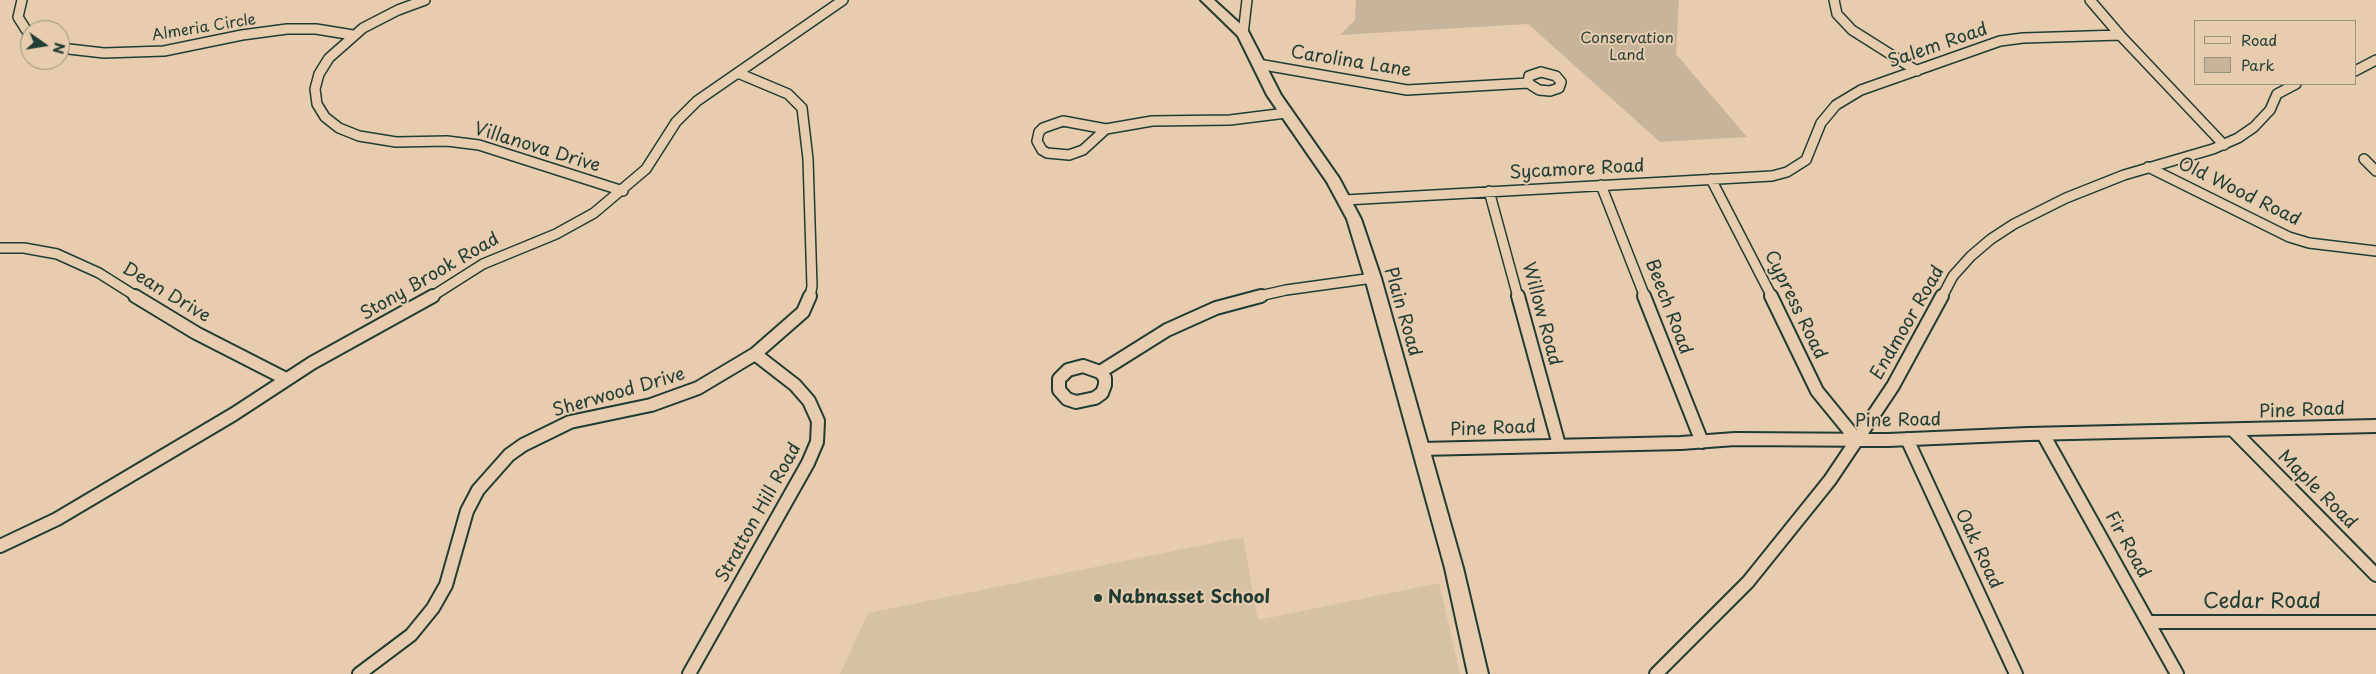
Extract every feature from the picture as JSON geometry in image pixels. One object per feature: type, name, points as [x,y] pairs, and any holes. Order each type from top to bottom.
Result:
[{"type":"main road","name":"Plain Road","points":[[1207,0],[1243,34],[1286,113],[1334,181],[1345,200],[1373,278],[1421,449],[1454,568],[1478,674]]},
{"type":"street","points":[[20,20],[18,17],[22,0]]},
{"type":"street","name":"Villanova Drive","points":[[425,0],[385,16],[353,35],[329,58],[319,74],[315,89],[315,97],[320,111],[339,128],[359,136],[383,141],[447,141],[480,145],[623,191]]},
{"type":"street","name":"Stony Brook Road","points":[[0,546],[57,519],[234,414],[286,379],[422,302],[483,264],[583,220],[623,191],[646,169],[676,122],[689,108],[843,0]]},
{"type":"street","points":[[1243,34],[1247,0]]},
{"type":"street","points":[[1834,0],[1837,14],[1852,30],[1917,70]]},
{"type":"street","points":[[2090,0],[2120,36],[2224,145]]},
{"type":"street","points":[[1226,18],[1245,13]]},
{"type":"street","name":"Almeria Circle","points":[[70,49],[104,53],[164,51],[242,35],[287,30],[316,29],[353,35]]},
{"type":"street","name":"Salem Road","points":[[1806,160],[1821,123],[1836,105],[1860,90],[2000,41],[2023,38],[2120,36]]},
{"type":"street","points":[[2356,70],[2376,60]]},
{"type":"street","name":"Carolina Lane","points":[[1258,64],[1407,90],[1528,82]]},
{"type":"street","name":"Sherwood Drive","points":[[359,674],[386,656],[410,635],[433,608],[446,585],[466,511],[478,490],[509,455],[523,445],[570,422],[669,401],[698,388],[755,354],[802,312],[809,300],[812,286],[805,119],[798,102],[777,88],[738,74]]},
{"type":"street","name":"Endmoor Road","points":[[1656,674],[1748,582],[1779,546],[1830,480],[1892,386],[1953,276],[1971,256],[1991,239],[2039,210],[2148,167],[2224,145],[2254,127],[2270,110],[2277,94],[2294,85]]},
{"type":"street","points":[[1106,129],[1083,150],[1069,155],[1047,153],[1038,146],[1039,132],[1056,122],[1070,121],[1106,129],[1159,120],[1230,120],[1286,113]]},
{"type":"street","points":[[2364,159],[2376,171]]},
{"type":"street","name":"Sycamore Road","points":[[1345,200],[1772,176],[1787,172],[1806,160]]},
{"type":"street","name":"Old Wood Road","points":[[2148,167],[2289,237],[2309,242],[2376,251]]},
{"type":"street","name":"Cypress Road","points":[[1711,179],[1794,340],[1817,391],[1857,440]]},
{"type":"street","name":"Beech Road","points":[[1601,185],[1702,442]]},
{"type":"street","name":"Willow Road","points":[[1489,192],[1559,445]]},
{"type":"street","name":"Dean Drive","points":[[0,248],[24,248],[57,254],[99,273],[196,333],[286,379]]},
{"type":"street","points":[[1100,372],[1167,330],[1216,308],[1286,290],[1373,278]]},
{"type":"street","name":"Stratton Hill Road","points":[[689,674],[808,463],[817,442],[818,421],[809,401],[795,385],[755,354]]},
{"type":"street","name":"Pine Road","points":[[1421,449],[1702,442],[1735,439],[1907,440],[2044,434],[2376,426]]},
{"type":"street","name":"Maple Road","points":[[2233,430],[2376,575]]},
{"type":"street","name":"Fir Road","points":[[2044,434],[2177,674]]},
{"type":"street","name":"Oak Road","points":[[1907,440],[2016,674]]},
{"type":"street","name":"Cedar Road","points":[[2148,622],[2376,622]]},
{"type":"shaded area","name":"Nabnasset School","points":[[1243,537],[1258,620],[1439,583],[1460,674],[840,674],[868,613]]},
{"type":"green space","name":"Conservation Land","points":[[1356,0],[1679,0],[1676,54],[1747,137],[1660,142],[1528,24],[1340,35],[1355,20]]},
{"type":"place","name":"Nabnasset School","points":[[1098,598]]}]
